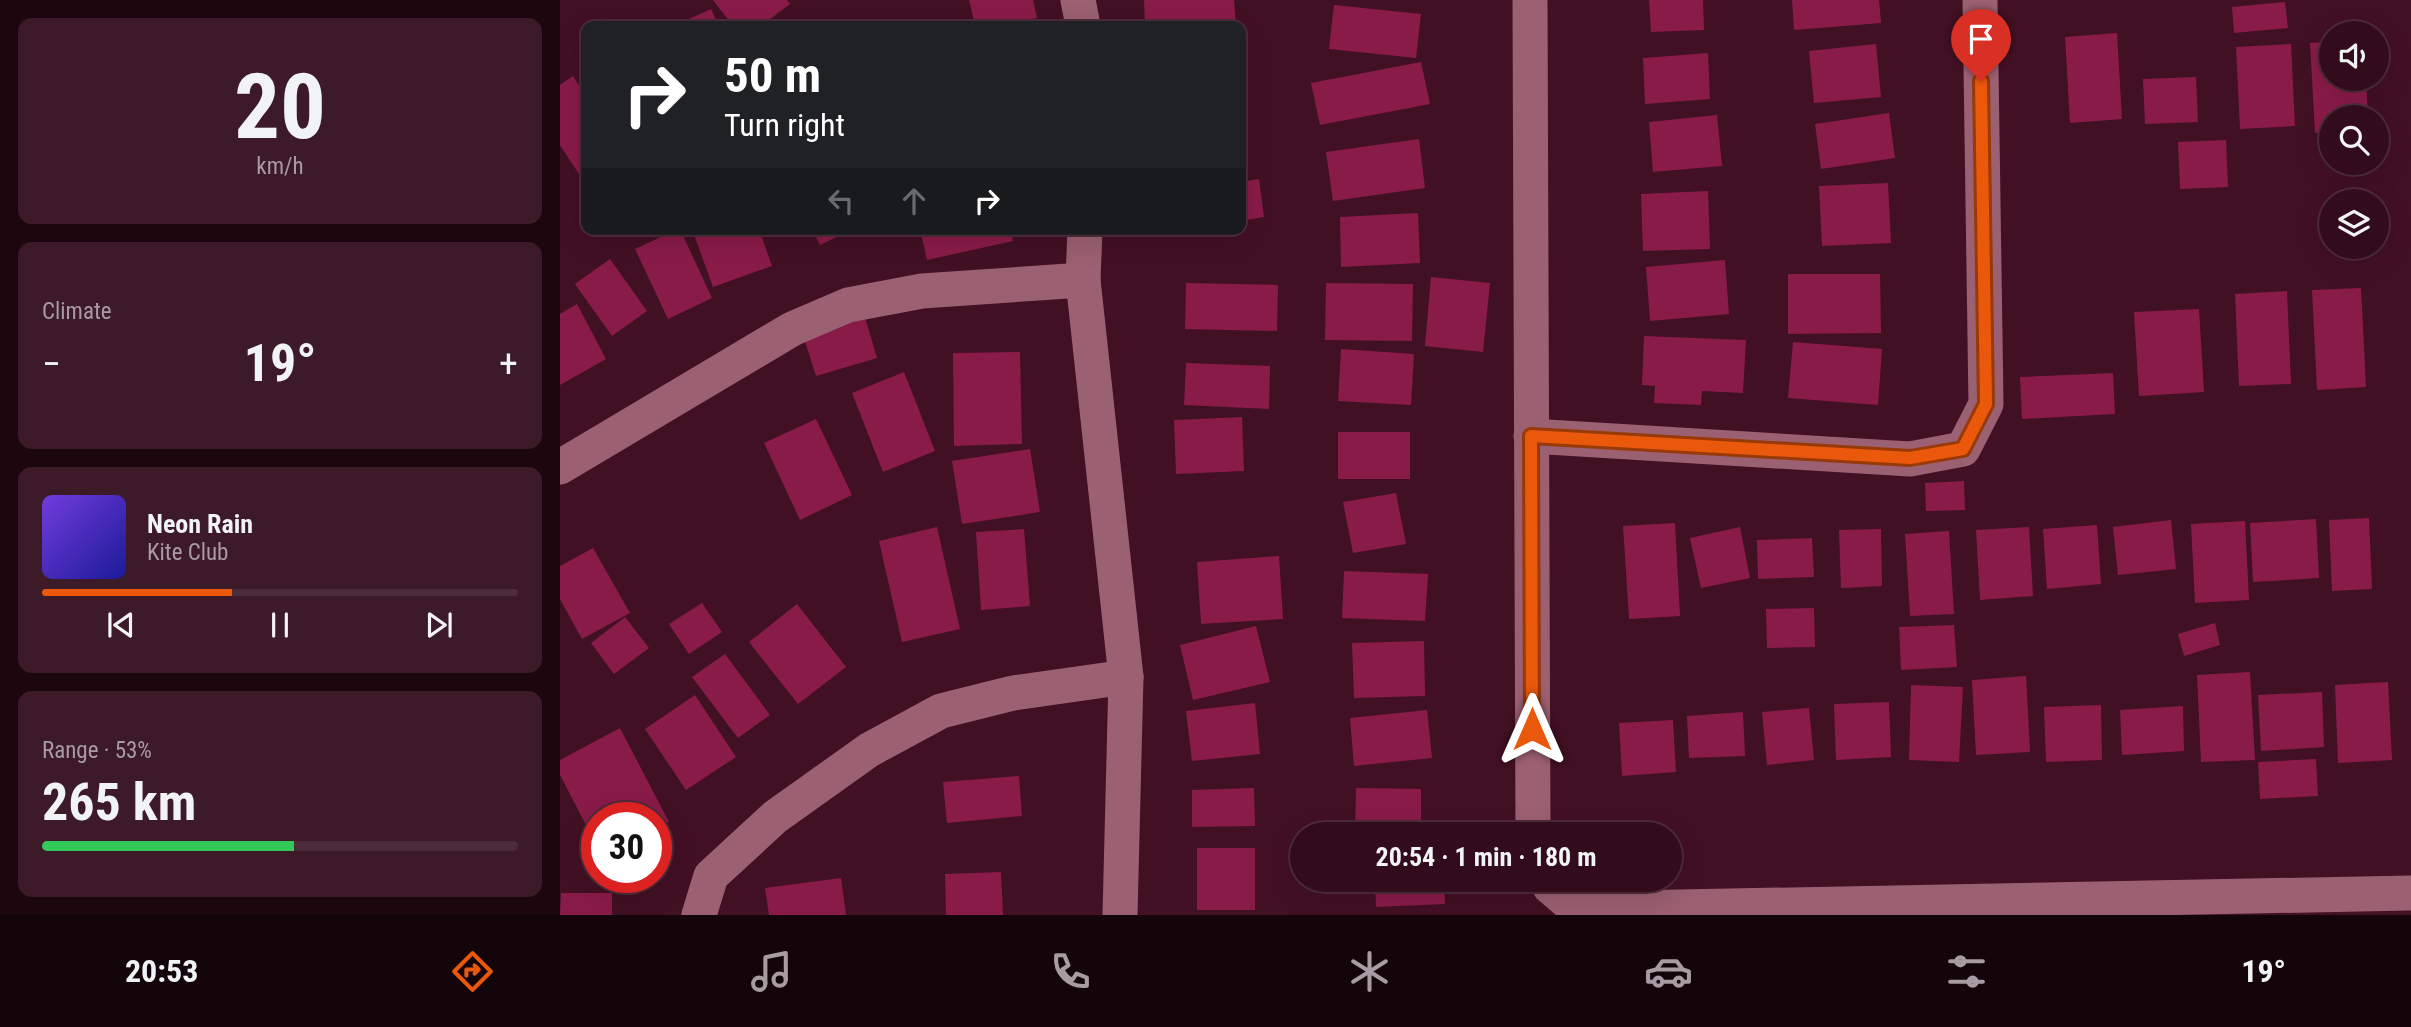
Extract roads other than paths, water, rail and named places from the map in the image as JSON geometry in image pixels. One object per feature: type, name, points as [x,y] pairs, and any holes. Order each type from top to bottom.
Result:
[{"type":"street","points":[[1078,0],[1082,21]]},
{"type":"street","points":[[1530,0],[1533,822]]},
{"type":"street","points":[[1531,436],[1910,458],[1963,449],[1986,404],[1980,0]]},
{"type":"street","points":[[1084,235],[1083,280],[1126,677],[1120,915]]},
{"type":"street","points":[[560,467],[792,329],[848,305],[922,291],[1083,280]]},
{"type":"street","points":[[699,915],[711,876],[775,817],[869,750],[941,711],[1013,693],[1126,677]]},
{"type":"street","points":[[1555,892],[1576,909],[2331,904],[2411,893]]}]
